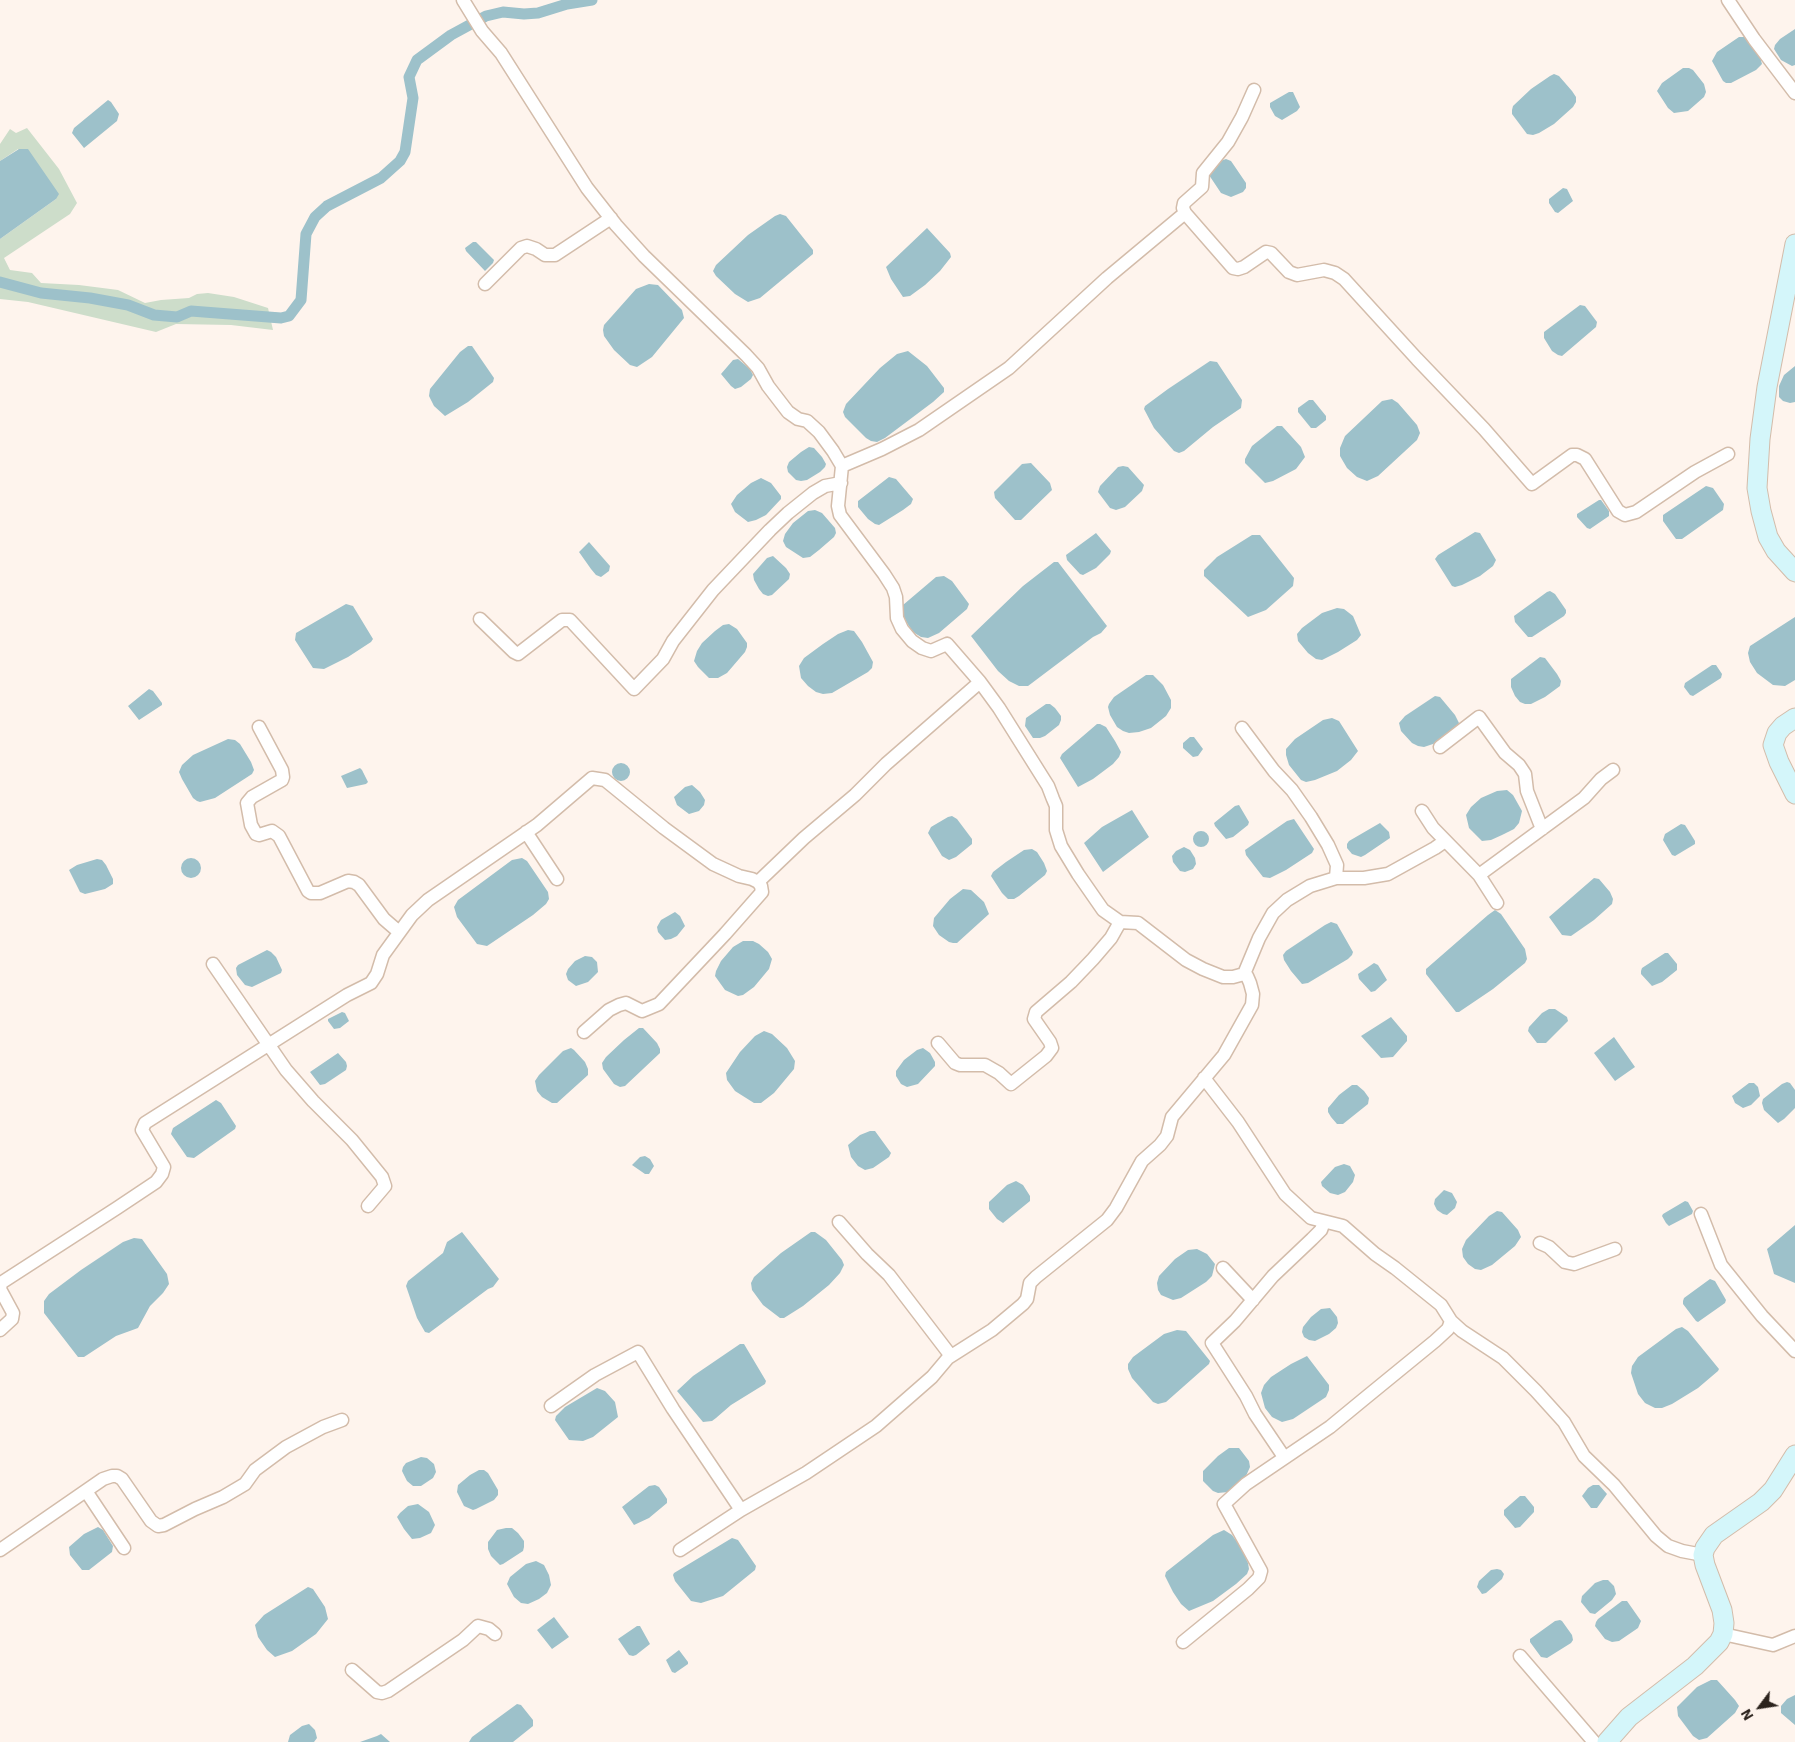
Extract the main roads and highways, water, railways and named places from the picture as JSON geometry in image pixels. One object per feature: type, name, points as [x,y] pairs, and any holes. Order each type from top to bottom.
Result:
[{"type":"main road","points":[[1795,244],[1767,387],[1760,439],[1757,488],[1768,537],[1779,556],[1795,572]]},
{"type":"main road","points":[[1795,718],[1783,726],[1777,733],[1773,745],[1795,794]]},
{"type":"main road","points":[[1607,1742],[1629,1716],[1695,1666],[1711,1651],[1723,1634],[1722,1610],[1705,1565],[1704,1555],[1709,1541],[1714,1535],[1761,1502],[1773,1490],[1795,1455]]},
{"type":"water","points":[[1795,29],[1795,65],[1792,66],[1781,60],[1774,49],[1780,39]]},
{"type":"water","points":[[1739,37],[1747,39],[1760,57],[1762,64],[1756,70],[1731,83],[1726,83],[1712,61],[1717,52]]},
{"type":"water","points":[[1683,68],[1693,70],[1704,84],[1706,92],[1704,97],[1688,111],[1674,113],[1668,108],[1657,91],[1662,83]]},
{"type":"water","points":[[1554,74],[1559,76],[1572,91],[1576,97],[1576,102],[1554,124],[1539,133],[1527,134],[1512,114],[1513,106],[1531,89]]},
{"type":"water","points":[[1289,92],[1293,92],[1300,107],[1282,120],[1275,116],[1270,103]]},
{"type":"water","points":[[108,100],[119,114],[117,121],[84,148],[72,133],[74,128]]},
{"type":"water","points":[[19,149],[28,149],[59,194],[56,199],[0,239],[0,161]]},
{"type":"water","points":[[1226,159],[1231,161],[1246,183],[1246,188],[1243,192],[1231,197],[1221,193],[1207,172],[1220,161]]},
{"type":"water","points":[[1563,188],[1567,189],[1573,201],[1558,213],[1555,212],[1549,203],[1549,199]]},
{"type":"water","points":[[780,214],[786,216],[813,250],[813,254],[760,298],[748,302],[735,294],[713,271],[716,265],[748,235]]},
{"type":"water","points":[[927,228],[950,253],[951,257],[925,285],[910,296],[903,297],[891,279],[886,267]]},
{"type":"water","points":[[476,242],[494,260],[485,271],[466,251],[465,248]]},
{"type":"water","points":[[649,284],[658,285],[682,310],[684,318],[652,357],[637,367],[630,365],[614,350],[604,336],[603,330],[604,325],[636,289]]},
{"type":"water","points":[[1580,305],[1585,306],[1597,322],[1596,327],[1562,356],[1558,355],[1552,351],[1544,338],[1544,332]]},
{"type":"water","points":[[468,346],[472,346],[494,378],[493,382],[468,402],[445,416],[434,406],[429,396],[430,389],[460,352]]},
{"type":"water","points":[[908,351],[927,366],[944,388],[944,392],[885,438],[877,442],[871,441],[845,417],[843,412],[846,404],[880,368],[897,354]]},
{"type":"water","points":[[738,359],[750,369],[753,375],[741,387],[735,389],[721,374],[733,360]]},
{"type":"water","points":[[1210,361],[1217,362],[1242,400],[1241,408],[1179,453],[1174,451],[1154,428],[1144,409],[1145,406]]},
{"type":"water","points":[[1795,366],[1795,402],[1790,403],[1783,401],[1779,397],[1779,386],[1784,375]]},
{"type":"water","points":[[1392,399],[1398,403],[1417,425],[1420,433],[1417,440],[1378,476],[1367,481],[1357,477],[1347,468],[1340,456],[1340,448],[1345,436],[1382,401]]},
{"type":"water","points":[[1309,400],[1313,400],[1326,416],[1326,420],[1316,428],[1311,428],[1298,412],[1298,408]]},
{"type":"water","points":[[1277,426],[1282,426],[1301,447],[1305,457],[1296,469],[1265,483],[1245,463],[1245,459],[1252,446]]},
{"type":"water","points":[[809,447],[814,448],[822,457],[826,464],[825,467],[807,480],[796,480],[788,472],[787,467],[789,462]]},
{"type":"water","points":[[1031,463],[1050,483],[1052,490],[1021,520],[1015,520],[995,498],[994,492],[1022,464]]},
{"type":"water","points":[[1118,467],[1128,467],[1144,485],[1142,491],[1125,507],[1116,510],[1110,508],[1098,492],[1100,486]]},
{"type":"water","points":[[889,477],[896,479],[913,499],[911,504],[903,510],[879,525],[875,524],[858,507],[858,501]]},
{"type":"water","points":[[761,478],[771,483],[781,496],[781,499],[766,515],[748,522],[735,512],[731,504],[737,495],[751,483]]},
{"type":"water","points":[[1706,486],[1713,488],[1724,504],[1723,510],[1682,539],[1676,539],[1663,521],[1663,515]]},
{"type":"water","points":[[1599,500],[1609,511],[1609,516],[1590,529],[1587,528],[1577,517],[1577,514]]},
{"type":"water","points":[[815,510],[822,513],[835,528],[836,533],[834,537],[810,557],[803,558],[786,547],[783,541],[785,534],[793,523],[808,511]]},
{"type":"water","points":[[1475,532],[1480,533],[1496,560],[1493,566],[1480,576],[1462,585],[1452,586],[1435,559],[1438,555]]},
{"type":"water","points":[[1096,533],[1111,551],[1110,554],[1096,568],[1083,575],[1080,574],[1067,560],[1066,555]]},
{"type":"water","points":[[1252,535],[1260,535],[1294,578],[1293,586],[1266,610],[1248,617],[1204,576],[1204,570],[1217,557]]},
{"type":"water","points":[[589,542],[610,566],[609,571],[601,577],[596,575],[579,552]]},
{"type":"water","points":[[773,556],[790,574],[789,579],[772,595],[768,596],[759,589],[753,574],[767,558]]},
{"type":"water","points":[[1054,562],[1058,562],[1107,626],[1101,633],[1028,686],[1019,686],[1009,681],[998,671],[971,636],[1023,586]]},
{"type":"water","points":[[944,576],[952,581],[969,604],[967,609],[939,633],[928,638],[921,637],[913,632],[907,623],[902,613],[903,605],[936,577]]},
{"type":"water","points":[[1550,591],[1555,594],[1566,610],[1566,613],[1532,637],[1528,637],[1515,622],[1514,616]]},
{"type":"water","points":[[346,604],[353,606],[373,639],[348,657],[324,669],[313,668],[295,640],[296,633]]},
{"type":"water","points":[[1337,608],[1344,609],[1353,616],[1361,635],[1357,640],[1338,652],[1322,660],[1316,659],[1298,641],[1297,634],[1322,613]]},
{"type":"water","points":[[1795,617],[1795,680],[1785,686],[1773,685],[1757,673],[1750,662],[1748,653],[1750,646]]},
{"type":"water","points":[[729,624],[737,629],[747,643],[747,647],[727,673],[718,678],[709,678],[694,661],[697,651],[702,643],[715,631],[723,625]]},
{"type":"water","points":[[848,630],[854,631],[862,642],[873,662],[872,668],[832,693],[823,694],[816,692],[801,678],[799,666],[804,658],[823,644]]},
{"type":"water","points":[[1540,657],[1545,658],[1557,674],[1561,681],[1560,686],[1545,697],[1531,704],[1525,704],[1520,702],[1515,696],[1511,687],[1511,679]]},
{"type":"water","points":[[1712,665],[1716,665],[1722,674],[1721,678],[1693,696],[1690,695],[1684,687],[1685,683]]},
{"type":"water","points":[[1146,675],[1153,675],[1163,685],[1171,700],[1171,708],[1166,716],[1151,728],[1139,732],[1129,733],[1123,731],[1117,727],[1110,715],[1109,704],[1114,697]]},
{"type":"water","points":[[149,689],[153,691],[162,705],[139,720],[128,706]]},
{"type":"water","points":[[1435,696],[1440,697],[1459,723],[1457,727],[1436,743],[1424,747],[1418,746],[1412,743],[1401,731],[1399,723],[1405,716]]},
{"type":"water","points":[[1046,704],[1050,704],[1055,708],[1061,716],[1061,720],[1059,725],[1045,736],[1033,738],[1025,726],[1026,718]]},
{"type":"water","points":[[1332,718],[1339,721],[1358,751],[1351,760],[1337,771],[1315,780],[1306,782],[1301,780],[1289,765],[1286,749],[1295,739],[1323,720]]},
{"type":"water","points":[[1097,724],[1106,727],[1121,752],[1113,764],[1093,779],[1078,787],[1060,758],[1062,754]]},
{"type":"water","points":[[1190,737],[1194,737],[1203,749],[1198,756],[1193,757],[1183,748],[1183,743]]},
{"type":"water","points":[[228,739],[235,740],[240,744],[251,762],[254,770],[252,774],[215,798],[197,801],[193,798],[179,772],[182,765],[193,755]]},
{"type":"water","points":[[621,763],[627,766],[630,772],[627,778],[621,781],[615,778],[612,772],[615,766]]},
{"type":"water","points":[[360,768],[368,782],[347,788],[341,776]]},
{"type":"water","points":[[692,785],[705,800],[704,805],[699,811],[689,814],[677,805],[674,797],[685,787]]},
{"type":"water","points":[[1507,790],[1513,795],[1522,811],[1519,823],[1514,829],[1502,835],[1491,840],[1482,841],[1469,828],[1466,815],[1471,807],[1481,798],[1497,791]]},
{"type":"water","points":[[1239,805],[1249,822],[1248,825],[1233,837],[1226,839],[1214,823],[1235,806]]},
{"type":"water","points":[[1132,810],[1149,837],[1103,872],[1084,843],[1102,827]]},
{"type":"water","points":[[952,816],[957,819],[972,839],[972,844],[956,857],[949,860],[942,856],[928,833],[931,827]]},
{"type":"water","points":[[1294,819],[1314,849],[1312,853],[1270,878],[1263,877],[1246,855],[1245,850],[1287,821]]},
{"type":"water","points":[[1380,823],[1389,832],[1390,838],[1361,857],[1352,854],[1347,848],[1349,841]]},
{"type":"water","points":[[1681,824],[1685,825],[1695,844],[1675,856],[1672,855],[1663,840],[1665,834]]},
{"type":"water","points":[[1198,831],[1204,831],[1209,836],[1207,845],[1198,847],[1193,842],[1193,836]]},
{"type":"water","points":[[1184,847],[1190,850],[1196,864],[1193,869],[1185,872],[1180,871],[1173,862],[1172,856],[1176,851]]},
{"type":"water","points":[[1032,849],[1037,852],[1047,871],[1045,875],[1019,896],[1014,899],[1008,899],[991,876],[993,872],[1024,850]]},
{"type":"water","points":[[191,858],[198,861],[201,868],[198,875],[191,878],[184,875],[181,868],[184,861]]},
{"type":"water","points":[[522,858],[527,861],[548,892],[549,899],[533,915],[487,946],[477,944],[457,917],[454,907],[458,900],[512,860]]},
{"type":"water","points":[[97,859],[102,860],[106,865],[113,879],[113,884],[105,889],[85,894],[80,892],[69,870],[77,865]]},
{"type":"water","points":[[1594,878],[1599,879],[1610,892],[1613,899],[1612,904],[1594,920],[1571,936],[1562,935],[1549,917]]},
{"type":"water","points":[[963,889],[971,890],[984,902],[989,914],[957,943],[953,943],[939,935],[933,926],[934,918],[950,899]]},
{"type":"water","points":[[1495,910],[1501,914],[1525,949],[1527,959],[1525,963],[1493,989],[1459,1012],[1456,1012],[1426,974],[1426,969]]},
{"type":"water","points":[[675,912],[680,916],[685,926],[677,936],[665,940],[658,932],[657,927],[661,920]]},
{"type":"water","points":[[1331,922],[1337,924],[1353,952],[1352,955],[1308,983],[1302,984],[1291,971],[1283,955],[1286,951]]},
{"type":"water","points":[[743,941],[753,941],[759,944],[768,952],[772,959],[769,969],[754,987],[743,995],[738,996],[725,990],[715,976],[721,961],[733,947]]},
{"type":"water","points":[[267,950],[276,957],[282,970],[281,973],[252,987],[245,985],[237,975],[236,968],[238,965]]},
{"type":"water","points":[[1668,953],[1677,964],[1677,970],[1662,982],[1652,986],[1641,974],[1642,968]]},
{"type":"water","points":[[585,956],[592,957],[597,962],[598,972],[588,982],[576,986],[568,980],[566,974],[575,961]]},
{"type":"water","points":[[1374,963],[1378,965],[1387,980],[1375,991],[1371,992],[1359,979],[1358,974]]},
{"type":"water","points":[[1549,1009],[1555,1009],[1567,1017],[1568,1021],[1546,1043],[1537,1043],[1528,1031],[1529,1027],[1542,1013]]},
{"type":"water","points":[[342,1012],[345,1013],[349,1021],[340,1028],[334,1029],[328,1019]]},
{"type":"water","points":[[1391,1017],[1407,1036],[1407,1041],[1393,1057],[1381,1058],[1361,1036]]},
{"type":"water","points":[[639,1028],[643,1028],[657,1043],[660,1053],[625,1086],[620,1087],[614,1084],[603,1069],[602,1063],[606,1057]]},
{"type":"water","points":[[764,1031],[772,1034],[787,1048],[795,1061],[794,1069],[774,1093],[761,1103],[754,1103],[735,1091],[727,1080],[726,1073],[740,1052],[755,1036]]},
{"type":"water","points":[[1614,1037],[1635,1067],[1615,1081],[1594,1053]]},
{"type":"water","points":[[571,1048],[585,1062],[588,1075],[557,1103],[552,1103],[542,1097],[537,1091],[535,1081],[563,1051]]},
{"type":"water","points":[[923,1048],[930,1053],[935,1066],[918,1084],[907,1087],[901,1084],[896,1076],[896,1071],[904,1060],[917,1050]]},
{"type":"water","points":[[338,1053],[346,1062],[346,1070],[325,1084],[320,1085],[310,1072]]},
{"type":"water","points":[[1787,1082],[1795,1090],[1795,1108],[1778,1123],[1764,1110],[1762,1103],[1763,1099]]},
{"type":"water","points":[[1749,1083],[1754,1083],[1758,1087],[1760,1096],[1751,1105],[1743,1108],[1735,1103],[1732,1096]]},
{"type":"water","points":[[1352,1085],[1357,1085],[1364,1091],[1369,1098],[1368,1104],[1343,1124],[1337,1124],[1328,1112],[1328,1108],[1339,1095]]},
{"type":"water","points":[[216,1100],[221,1103],[236,1126],[235,1129],[194,1158],[187,1157],[171,1134],[173,1128]]},
{"type":"water","points":[[875,1131],[891,1153],[889,1157],[873,1168],[865,1170],[858,1166],[851,1157],[848,1145],[860,1135]]},
{"type":"water","points":[[645,1156],[650,1159],[654,1166],[649,1174],[645,1174],[632,1165],[640,1157]]},
{"type":"water","points":[[1344,1164],[1350,1166],[1355,1175],[1353,1182],[1345,1192],[1338,1195],[1330,1193],[1322,1186],[1321,1182],[1335,1167]]},
{"type":"water","points":[[1016,1181],[1023,1185],[1030,1196],[1030,1201],[1003,1223],[989,1209],[989,1202],[1007,1185]]},
{"type":"water","points":[[1444,1190],[1452,1193],[1457,1202],[1455,1208],[1447,1215],[1437,1210],[1434,1204],[1435,1199]]},
{"type":"water","points":[[1685,1201],[1688,1202],[1693,1211],[1692,1214],[1669,1226],[1662,1216],[1663,1214]]},
{"type":"water","points":[[1497,1211],[1502,1212],[1518,1230],[1521,1237],[1515,1246],[1492,1265],[1481,1270],[1475,1269],[1463,1257],[1462,1249],[1466,1240],[1489,1216]]},
{"type":"water","points":[[1795,1225],[1795,1283],[1774,1274],[1767,1249]]},
{"type":"water","points":[[462,1232],[499,1279],[493,1287],[429,1333],[425,1332],[417,1318],[406,1286],[408,1281],[443,1253],[447,1242]]},
{"type":"water","points":[[811,1232],[815,1232],[826,1240],[844,1265],[840,1273],[829,1285],[803,1306],[784,1318],[780,1318],[763,1305],[752,1290],[751,1283],[754,1277],[781,1253]]},
{"type":"water","points":[[134,1238],[142,1239],[167,1274],[169,1284],[150,1306],[138,1328],[116,1336],[84,1357],[78,1357],[44,1313],[44,1301],[49,1294],[81,1270],[123,1242]]},
{"type":"water","points":[[1197,1249],[1207,1254],[1215,1264],[1212,1276],[1181,1298],[1173,1300],[1161,1295],[1157,1283],[1159,1276],[1175,1259],[1188,1250]]},
{"type":"water","points":[[1710,1279],[1715,1281],[1726,1300],[1725,1303],[1698,1322],[1683,1304],[1683,1301],[1684,1298]]},
{"type":"water","points":[[1330,1308],[1337,1317],[1338,1323],[1336,1328],[1315,1341],[1304,1337],[1303,1327],[1311,1317],[1321,1309]]},
{"type":"water","points":[[1682,1327],[1688,1331],[1719,1369],[1698,1388],[1672,1404],[1662,1408],[1655,1408],[1645,1403],[1638,1394],[1631,1373],[1632,1366],[1638,1357],[1676,1329]]},
{"type":"water","points":[[1177,1330],[1186,1331],[1210,1361],[1209,1364],[1166,1402],[1158,1404],[1153,1402],[1132,1378],[1128,1364],[1133,1357],[1164,1334]]},
{"type":"water","points":[[740,1344],[744,1344],[766,1381],[765,1384],[731,1405],[712,1421],[703,1422],[677,1391],[693,1376]]},
{"type":"water","points":[[1307,1356],[1329,1385],[1329,1390],[1326,1397],[1293,1419],[1282,1422],[1272,1417],[1265,1408],[1261,1393],[1264,1385],[1271,1377]]},
{"type":"water","points":[[597,1388],[605,1391],[615,1402],[618,1417],[593,1437],[583,1441],[569,1440],[555,1420],[556,1416],[565,1407]]},
{"type":"water","points":[[1229,1448],[1239,1448],[1249,1461],[1250,1467],[1246,1476],[1228,1492],[1218,1493],[1213,1491],[1203,1481],[1203,1471]]},
{"type":"water","points":[[421,1457],[427,1458],[434,1464],[436,1472],[433,1478],[421,1486],[413,1486],[407,1481],[402,1471],[403,1467],[406,1463]]},
{"type":"water","points":[[479,1470],[484,1470],[488,1473],[498,1490],[498,1495],[494,1500],[473,1510],[464,1506],[457,1492],[458,1485]]},
{"type":"water","points":[[655,1485],[659,1487],[667,1499],[667,1503],[649,1518],[634,1525],[622,1507],[649,1486]]},
{"type":"water","points":[[1593,1485],[1599,1485],[1607,1494],[1597,1508],[1591,1508],[1582,1496]]},
{"type":"water","points":[[1520,1496],[1525,1496],[1534,1507],[1534,1512],[1520,1527],[1515,1528],[1504,1515],[1504,1510]]},
{"type":"water","points":[[418,1504],[429,1512],[435,1525],[431,1533],[412,1539],[397,1517],[408,1506]]},
{"type":"water","points":[[98,1527],[103,1530],[113,1546],[112,1552],[89,1570],[82,1570],[70,1555],[69,1547],[84,1534]]},
{"type":"water","points":[[512,1528],[518,1533],[524,1541],[524,1547],[523,1551],[500,1565],[491,1556],[488,1542],[497,1530]]},
{"type":"water","points":[[1224,1530],[1232,1535],[1241,1547],[1248,1563],[1249,1569],[1247,1574],[1213,1601],[1189,1611],[1181,1604],[1173,1592],[1165,1576],[1166,1572],[1213,1535]]},
{"type":"water","points":[[732,1538],[738,1540],[756,1566],[755,1570],[723,1596],[701,1603],[691,1601],[675,1581],[674,1573]]},
{"type":"water","points":[[536,1561],[544,1565],[551,1585],[547,1593],[539,1599],[528,1604],[521,1603],[514,1597],[507,1584],[510,1577],[526,1564]]},
{"type":"water","points":[[1491,1570],[1501,1570],[1504,1574],[1502,1579],[1486,1593],[1482,1594],[1477,1587],[1479,1581]]},
{"type":"water","points":[[1608,1580],[1614,1586],[1616,1594],[1612,1600],[1595,1614],[1590,1613],[1581,1602],[1582,1596],[1595,1583]]},
{"type":"water","points":[[308,1587],[313,1589],[325,1607],[328,1619],[316,1634],[292,1651],[275,1657],[267,1650],[258,1637],[255,1625],[264,1615]]},
{"type":"water","points":[[1622,1601],[1627,1601],[1641,1621],[1638,1628],[1619,1641],[1612,1642],[1605,1639],[1595,1626],[1598,1619]]},
{"type":"water","points":[[554,1617],[569,1637],[552,1649],[537,1630]]},
{"type":"water","points":[[1560,1620],[1572,1635],[1573,1640],[1547,1658],[1541,1657],[1530,1642],[1530,1639],[1555,1621]]},
{"type":"water","points":[[637,1626],[640,1626],[650,1644],[633,1656],[629,1655],[618,1639]]},
{"type":"water","points":[[679,1650],[688,1664],[675,1673],[672,1672],[666,1660]]},
{"type":"water","points":[[1711,1680],[1717,1680],[1739,1706],[1735,1713],[1707,1738],[1699,1740],[1693,1736],[1678,1716],[1677,1707],[1697,1687]]},
{"type":"water","points":[[1795,1695],[1795,1725],[1781,1713],[1781,1706],[1787,1699]]},
{"type":"water","points":[[517,1704],[521,1705],[533,1720],[533,1726],[513,1742],[469,1742],[472,1737]]},
{"type":"water","points":[[309,1724],[315,1730],[317,1738],[314,1742],[288,1742],[290,1735],[302,1726]]},
{"type":"water","points":[[381,1734],[390,1742],[360,1742],[377,1736]]},
{"type":"waterway","points":[[0,282],[41,293],[90,298],[128,305],[154,315],[177,317],[191,311],[281,318],[289,316],[301,300],[306,234],[315,217],[327,206],[381,178],[400,161],[405,152],[413,98],[409,77],[417,60],[451,35],[486,16],[503,12],[538,13],[567,4],[592,0]]}]
